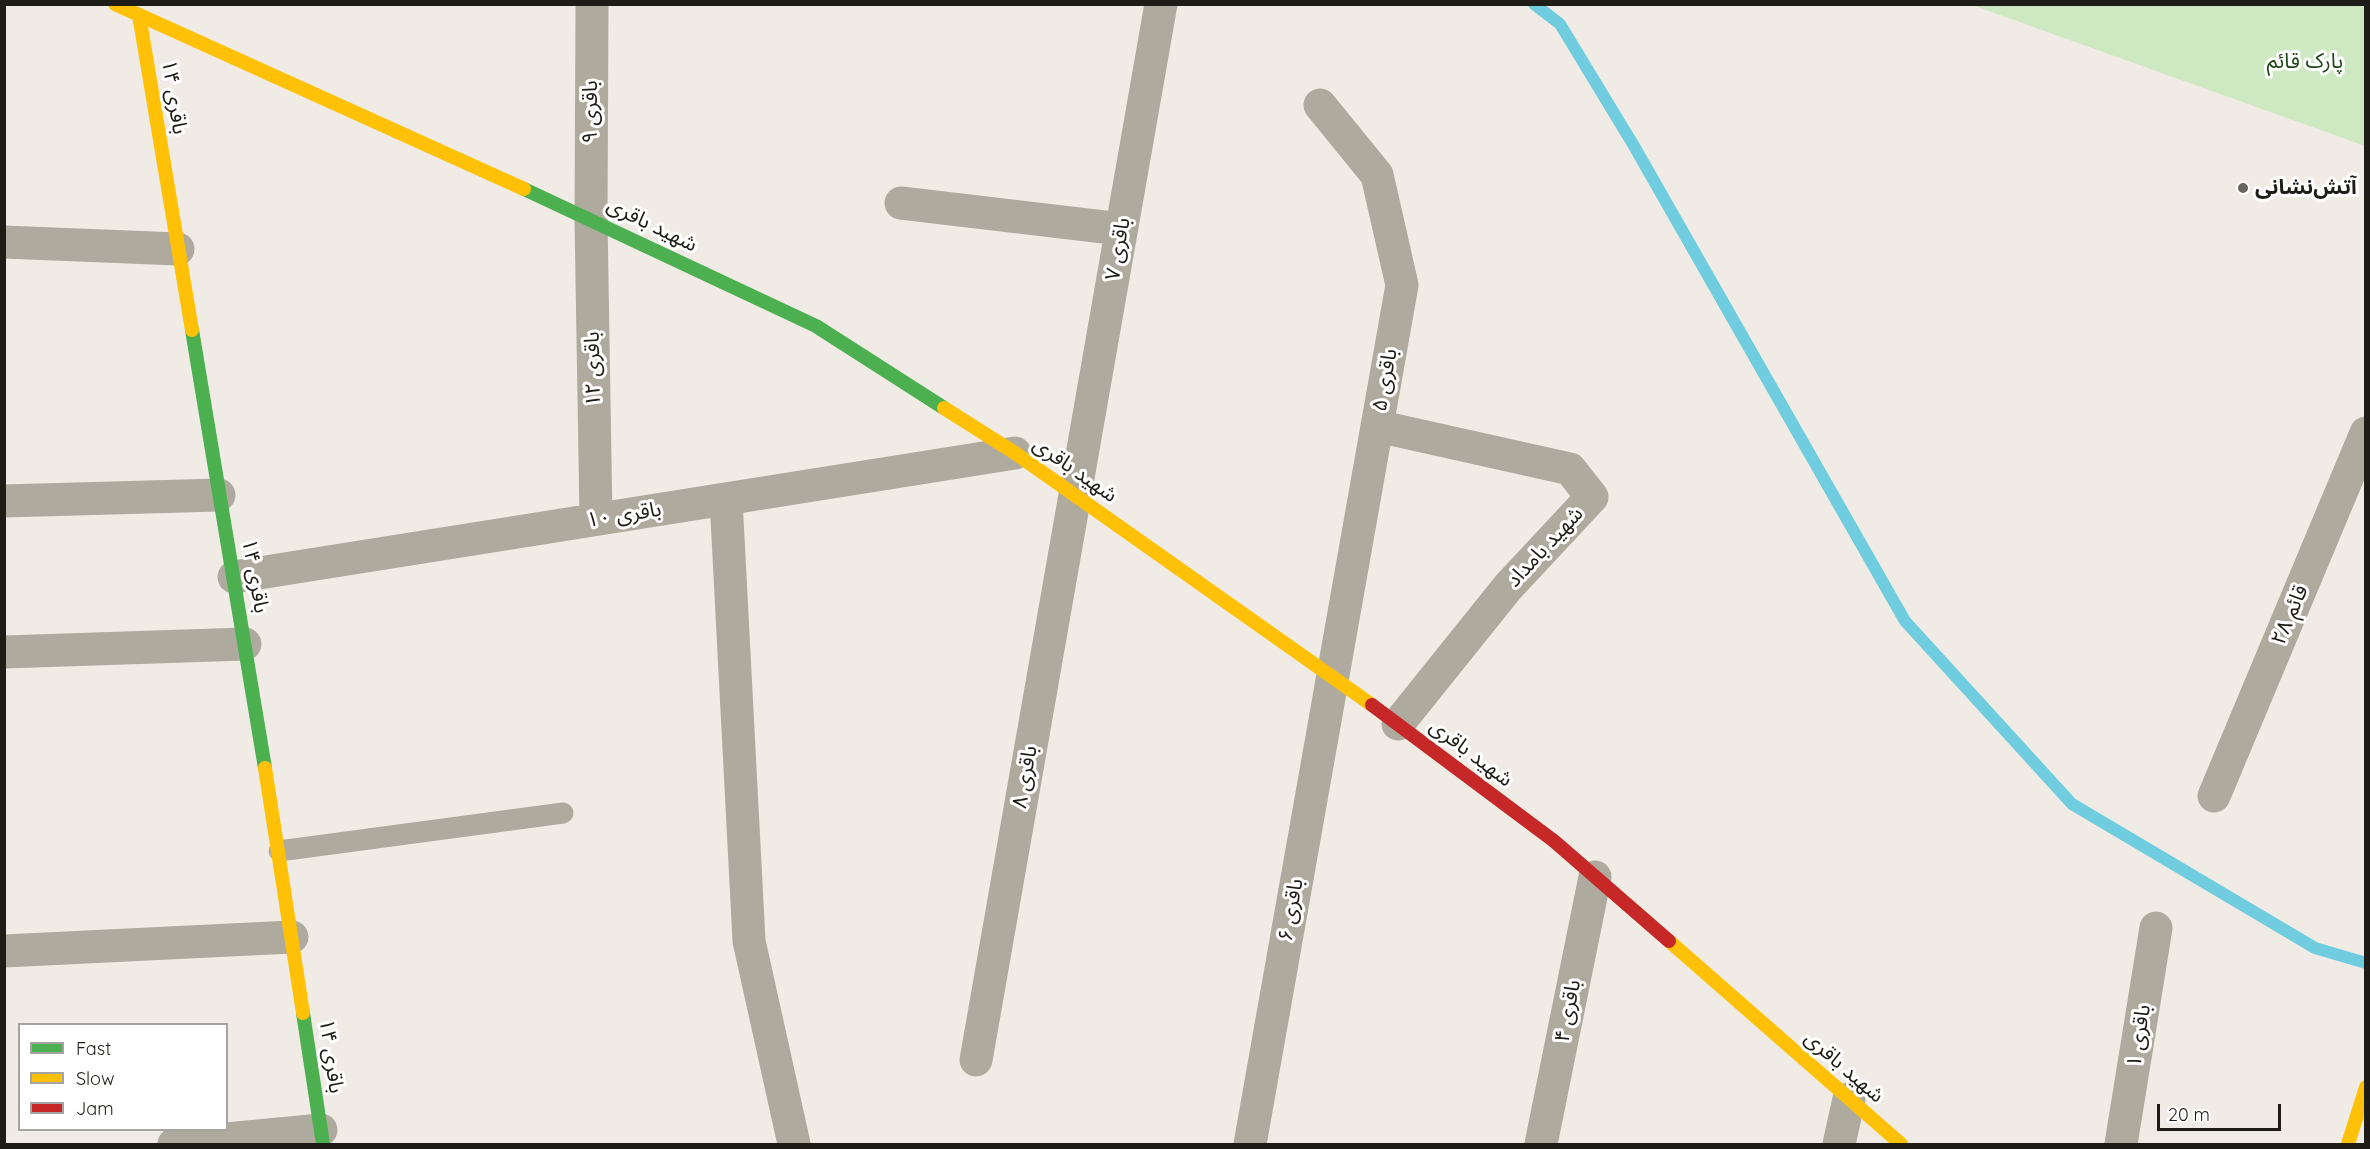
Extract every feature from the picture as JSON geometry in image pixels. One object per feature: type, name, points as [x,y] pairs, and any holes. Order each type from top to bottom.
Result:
[{"type":"street","name":"شهید باقری","points":[[115,4],[591,219],[816,326],[1015,453],[1332,675],[1554,841],[1900,1144]]},
{"type":"street","name":"باقری ۹","points":[[591,219],[592,4]]},
{"type":"street","name":"باقری ۷","points":[[1074,495],[1161,4]]},
{"type":"street","name":"باقری ۱۴","points":[[139,15],[279,851],[322,1137]]},
{"type":"street","name":"باقری ۵","points":[[1320,105],[1377,175],[1402,285],[1332,675]]},
{"type":"street","points":[[901,203],[1121,229]]},
{"type":"street","name":"باقری ۱۲","points":[[591,219],[596,519]]},
{"type":"street","points":[[4,242],[178,249]]},
{"type":"street","name":"شهید بامداد","points":[[1377,426],[1570,469],[1592,496],[1508,587],[1398,724]]},
{"type":"street","name":"قائم ۲۸","points":[[2214,796],[2366,433]]},
{"type":"street","name":"باقری ۱۰","points":[[234,577],[1015,453]]},
{"type":"street","points":[[4,501],[219,495]]},
{"type":"street","name":"باقری ۸","points":[[976,1060],[1074,495]]},
{"type":"street","points":[[726,499],[749,940],[794,1144]]},
{"type":"street","points":[[4,652],[245,644]]},
{"type":"street","name":"باقری ۶","points":[[1250,1144],[1332,675]]},
{"type":"street","name":"باقری ۴","points":[[1542,1144],[1595,877]]},
{"type":"street","name":"باقری ۱","points":[[2121,1144],[2157,928]]},
{"type":"street","points":[[4,951],[292,937]]},
{"type":"street","points":[[2348,1144],[2366,1087]]},
{"type":"street","points":[[1839,1144],[1849,1099]]},
{"type":"street","points":[[174,1144],[322,1137]]},
{"type":"lane","points":[[279,851],[563,813]]},
{"type":"green space","name":"پارک قائم","points":[[1972,5],[2365,5],[2365,146]]},
{"type":"waterway","points":[[1534,4],[1560,24],[1634,146],[1905,621],[2072,804],[2315,948],[2366,963]]},
{"type":"traffic: fast","points":[[524,189],[816,326],[944,408]]},
{"type":"traffic: fast","points":[[192,330],[265,768]]},
{"type":"traffic: fast","points":[[303,1013],[323,1144]]},
{"type":"traffic: slow","points":[[115,4],[524,189]]},
{"type":"traffic: slow","points":[[139,15],[192,330]]},
{"type":"traffic: slow","points":[[944,408],[1015,453],[1372,705]]},
{"type":"traffic: slow","points":[[265,768],[303,1013]]},
{"type":"traffic: slow","points":[[1669,941],[1901,1144]]},
{"type":"traffic: slow","points":[[2348,1144],[2366,1087]]},
{"type":"traffic: jam","points":[[1372,705],[1554,841],[1669,941]]},
{"type":"place","name":"آتش‌نشانی","points":[[2243,188]]}]
